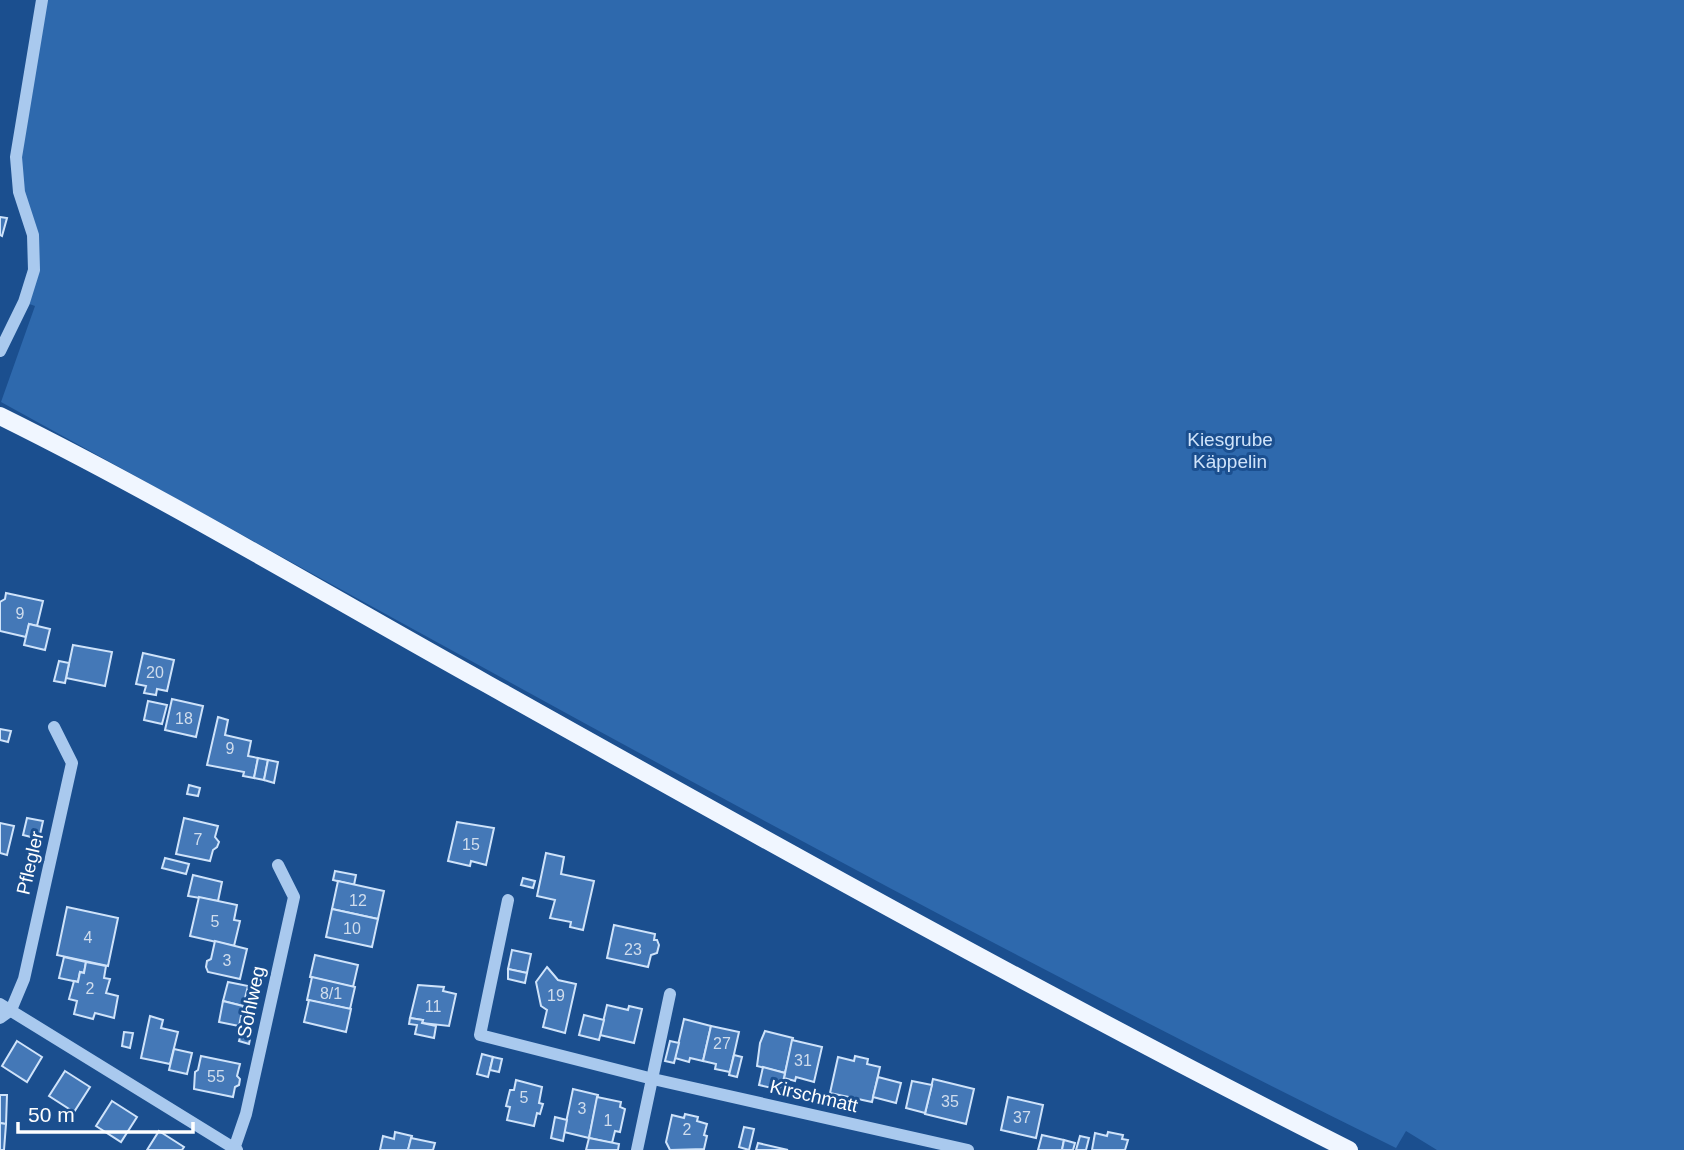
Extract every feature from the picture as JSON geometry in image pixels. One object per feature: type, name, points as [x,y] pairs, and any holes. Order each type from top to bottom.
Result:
[{"type":"main road","points":[[0,416],[184,514],[984,960],[1206,1078],[1349,1150]]},
{"type":"street","points":[[0,351],[24,302],[34,270],[33,235],[19,192],[16,158],[41,0]]},
{"type":"street","name":"Pflegler","points":[[4,1011],[24,979],[72,763],[54,727]]},
{"type":"street","name":"Sohlweg","points":[[236,1149],[294,897],[278,865]]},
{"type":"street","name":"Kirschmatt","points":[[508,900],[480,1035],[653,1079],[968,1150]]},
{"type":"street","points":[[637,1150],[670,994]]},
{"type":"street","points":[[4,1011],[236,1149]]},
{"type":"green space","name":"Kiesgrube Käppelin","points":[[42,0],[1684,0],[1684,1150],[1437,1150],[1406,1131],[1396,1148],[1043,969],[869,877],[1,402],[35,306],[24,302],[34,270],[16,173]]},
{"type":"building","points":[[0,217],[7,218],[2,236],[0,235]]},
{"type":"building","points":[[6,593],[43,601],[37,626],[29,624],[26,637],[0,631],[0,602],[5,599]]},
{"type":"building","points":[[29,624],[50,629],[45,650],[24,645]]},
{"type":"building","points":[[73,645],[112,652],[105,686],[66,678]]},
{"type":"building","points":[[143,653],[174,660],[167,691],[157,689],[156,695],[144,693],[146,686],[136,684]]},
{"type":"building","points":[[59,661],[69,663],[65,683],[54,681]]},
{"type":"building","points":[[172,699],[203,706],[196,737],[165,730]]},
{"type":"building","points":[[148,701],[167,705],[162,724],[144,720]]},
{"type":"building","points":[[218,717],[228,720],[225,735],[251,741],[248,756],[258,758],[254,778],[243,776],[244,772],[207,765]]},
{"type":"building","points":[[0,729],[11,731],[8,742],[0,740]]},
{"type":"building","points":[[258,758],[268,760],[264,780],[254,778]]},
{"type":"building","points":[[268,760],[278,762],[274,783],[264,780]]},
{"type":"building","points":[[189,785],[200,788],[198,796],[187,794]]},
{"type":"building","points":[[27,818],[43,821],[39,839],[23,835]]},
{"type":"building","points":[[184,818],[218,826],[215,837],[219,842],[210,861],[176,854]]},
{"type":"building","points":[[457,822],[494,828],[486,865],[471,861],[470,866],[448,861]]},
{"type":"building","points":[[0,823],[14,826],[7,855],[0,853]]},
{"type":"building","points":[[546,853],[564,857],[561,874],[594,881],[583,930],[570,927],[571,922],[550,918],[555,900],[537,896]]},
{"type":"building","points":[[165,858],[189,864],[186,874],[162,868]]},
{"type":"building","points":[[335,871],[356,875],[354,885],[333,880]]},
{"type":"building","points":[[193,875],[222,882],[218,901],[188,896]]},
{"type":"building","points":[[523,878],[535,881],[533,888],[521,885]]},
{"type":"building","points":[[338,881],[384,891],[378,919],[332,909]]},
{"type":"building","points":[[199,897],[237,905],[234,920],[240,921],[234,946],[190,936]]},
{"type":"building","points":[[67,907],[118,918],[108,966],[57,955]]},
{"type":"building","points":[[332,909],[378,919],[372,947],[326,937]]},
{"type":"building","points":[[614,925],[655,934],[654,940],[657,940],[659,945],[657,953],[651,955],[648,967],[607,958]]},
{"type":"building","points":[[215,941],[247,949],[240,979],[208,972],[207,961],[211,959]]},
{"type":"building","points":[[512,950],[531,954],[527,973],[508,969]]},
{"type":"building","points":[[315,955],[358,965],[353,987],[310,977]]},
{"type":"building","points":[[64,957],[86,962],[84,973],[80,972],[78,982],[59,978]]},
{"type":"building","points":[[86,962],[106,966],[104,978],[110,979],[106,993],[118,996],[114,1018],[95,1013],[93,1019],[74,1014],[77,1001],[69,999],[74,981],[78,982],[80,972],[84,973]]},
{"type":"building","points":[[547,967],[558,980],[576,984],[565,1033],[543,1027],[547,1010],[541,1006],[536,982]]},
{"type":"building","points":[[508,969],[527,973],[525,983],[508,979]]},
{"type":"building","points":[[312,977],[355,987],[350,1009],[307,1000]]},
{"type":"building","points":[[228,982],[248,986],[243,1006],[223,1001]]},
{"type":"building","points":[[418,985],[444,987],[443,991],[456,994],[449,1026],[422,1023],[423,1020],[410,1018]]},
{"type":"building","points":[[309,1000],[351,1009],[346,1032],[304,1022]]},
{"type":"building","points":[[223,1001],[243,1006],[239,1026],[219,1022]]},
{"type":"building","points":[[607,1005],[628,1010],[629,1006],[642,1009],[634,1043],[600,1035]]},
{"type":"building","points":[[584,1015],[604,1020],[599,1040],[579,1035]]},
{"type":"building","points":[[150,1016],[163,1020],[161,1028],[178,1032],[170,1064],[141,1058]]},
{"type":"building","points":[[410,1018],[436,1026],[434,1038],[415,1034],[417,1025],[409,1024]]},
{"type":"building","points":[[684,1019],[711,1026],[703,1061],[690,1058],[689,1062],[675,1058]]},
{"type":"building","points":[[711,1026],[739,1032],[730,1072],[715,1069],[716,1064],[703,1061]]},
{"type":"building","points":[[242,1031],[251,1034],[249,1044],[239,1041]]},
{"type":"building","points":[[765,1031],[793,1038],[785,1073],[757,1066],[760,1043]]},
{"type":"building","points":[[124,1032],[133,1033],[130,1048],[122,1046]]},
{"type":"building","points":[[792,1040],[822,1047],[814,1082],[796,1077],[795,1081],[784,1078]]},
{"type":"building","points":[[17,1041],[42,1057],[27,1082],[2,1066]]},
{"type":"building","points":[[670,1041],[679,1043],[674,1063],[665,1061]]},
{"type":"building","points":[[174,1049],[192,1053],[187,1074],[169,1070]]},
{"type":"building","points":[[482,1054],[493,1057],[488,1077],[477,1074]]},
{"type":"building","points":[[734,1055],[742,1057],[737,1077],[729,1075]]},
{"type":"building","points":[[201,1056],[240,1064],[237,1076],[240,1079],[239,1085],[235,1087],[233,1097],[194,1089],[195,1072],[198,1070]]},
{"type":"building","points":[[855,1056],[868,1059],[867,1064],[880,1067],[872,1102],[830,1093],[838,1057],[854,1061]]},
{"type":"building","points":[[493,1057],[502,1059],[499,1072],[490,1070]]},
{"type":"building","points":[[763,1067],[785,1073],[781,1090],[759,1085]]},
{"type":"building","points":[[65,1071],[90,1087],[74,1112],[49,1096]]},
{"type":"building","points":[[878,1077],[901,1083],[896,1103],[873,1097]]},
{"type":"building","points":[[933,1079],[974,1089],[966,1124],[925,1114]]},
{"type":"building","points":[[516,1080],[542,1087],[539,1103],[543,1104],[540,1114],[537,1113],[534,1126],[507,1120],[510,1107],[506,1106]]},
{"type":"building","points":[[912,1081],[932,1085],[925,1113],[906,1108]]},
{"type":"building","points":[[573,1089],[598,1095],[589,1138],[564,1132]]},
{"type":"building","points":[[0,1095],[7,1095],[6,1124],[0,1123]]},
{"type":"building","points":[[597,1097],[621,1102],[620,1107],[625,1109],[620,1132],[615,1131],[612,1143],[589,1138]]},
{"type":"building","points":[[1008,1097],[1043,1105],[1036,1138],[1001,1130]]},
{"type":"building","points":[[112,1101],[137,1117],[121,1142],[96,1126]]},
{"type":"building","points":[[685,1114],[698,1117],[697,1121],[707,1124],[704,1149],[670,1150],[666,1142],[672,1115],[684,1118]]},
{"type":"building","points":[[555,1117],[567,1120],[563,1141],[551,1138]]},
{"type":"building","points":[[0,1123],[6,1124],[4,1150],[0,1150]]},
{"type":"building","points":[[744,1127],[754,1129],[749,1150],[739,1147]]},
{"type":"building","points":[[159,1131],[184,1147],[182,1150],[147,1150]]},
{"type":"building","points":[[395,1132],[412,1136],[408,1150],[380,1150],[383,1136],[394,1139]]},
{"type":"building","points":[[1108,1132],[1123,1135],[1122,1139],[1128,1140],[1125,1150],[1092,1150],[1095,1133],[1107,1136]]},
{"type":"building","points":[[1042,1135],[1064,1140],[1062,1150],[1038,1150]]},
{"type":"building","points":[[1080,1136],[1089,1138],[1086,1150],[1076,1150]]},
{"type":"building","points":[[411,1138],[435,1143],[433,1150],[408,1150]]},
{"type":"building","points":[[589,1138],[619,1144],[618,1150],[586,1150]]},
{"type":"building","points":[[1064,1140],[1075,1143],[1073,1150],[1062,1150]]},
{"type":"building","points":[[758,1143],[788,1150],[756,1150]]}]
